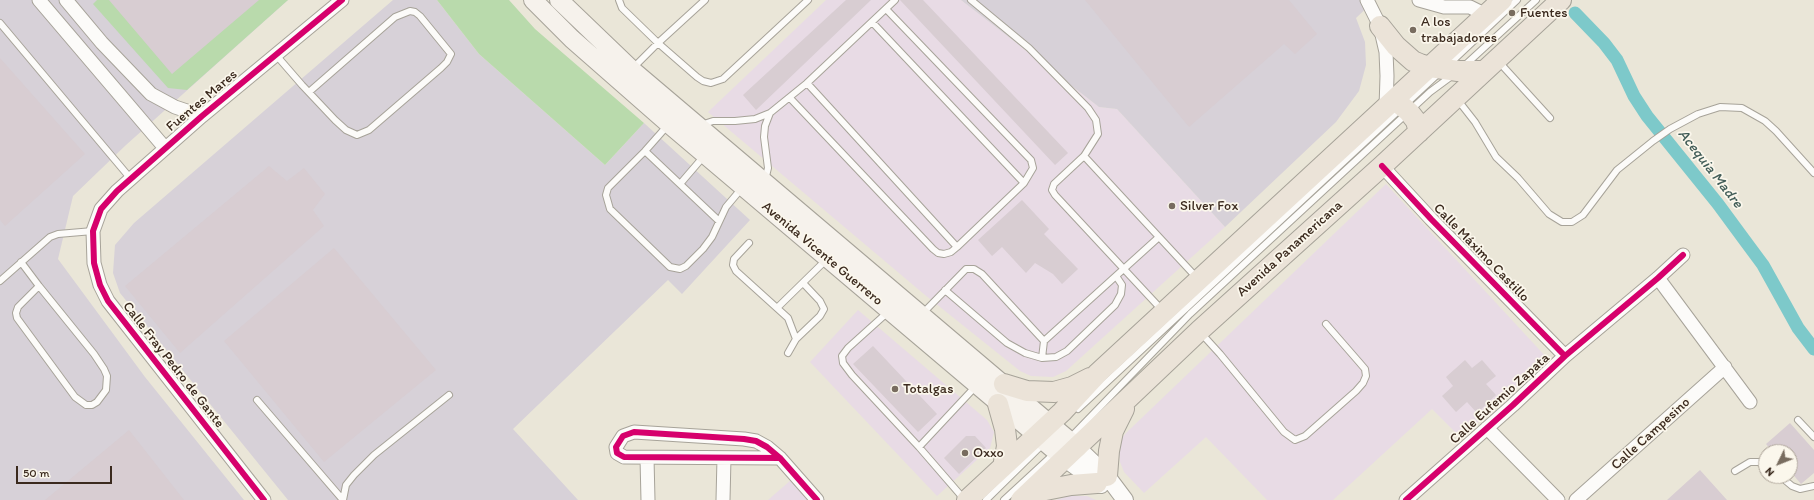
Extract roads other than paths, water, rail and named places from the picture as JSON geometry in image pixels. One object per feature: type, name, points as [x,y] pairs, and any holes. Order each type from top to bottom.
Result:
[{"type":"main road","name":"Avenida Vicente Guerrero","points":[[533,0],[572,39],[669,124],[998,404],[1057,440]]},
{"type":"main road","name":"Avenida Vicente Guerrero","points":[[559,0],[632,70],[764,183],[1004,384],[1057,440]]},
{"type":"main road","name":"Avenida Panamericana","points":[[1024,497],[1098,373],[1198,280],[1443,69],[1486,15],[1502,0]]},
{"type":"main road","name":"Avenida Panamericana","points":[[966,500],[1003,467],[1057,440],[1129,399],[1199,331],[1456,98],[1490,65],[1541,7],[1561,0]]},
{"type":"main road","points":[[1380,26],[1392,41],[1413,61],[1443,69],[1490,65]]},
{"type":"main road","points":[[1398,107],[1416,121],[1419,132]]},
{"type":"main road","points":[[1004,384],[1027,391],[1054,392],[1072,387],[1098,373]]},
{"type":"main road","points":[[1024,497],[1071,485],[1102,480],[1113,431],[1129,399]]},
{"type":"main road","points":[[998,404],[1005,429],[1007,446],[1003,467]]},
{"type":"street","points":[[39,0],[165,148]]},
{"type":"street","points":[[66,0],[102,43],[151,94],[175,107],[202,116]]},
{"type":"street","name":"Fuentes Mares","points":[[92,231],[101,209],[131,179],[202,116],[342,0]]},
{"type":"street","points":[[1367,0],[1380,26],[1398,107]]},
{"type":"street","points":[[1419,0],[1444,7],[1470,7],[1486,15]]},
{"type":"street","name":"Calle Máximo Castillo","points":[[1382,166],[1430,218],[1565,356]]},
{"type":"street","name":"Calle Fray Pedro de Gante","points":[[92,231],[94,263],[100,285],[108,301],[264,500]]},
{"type":"street","name":"Calle Eufemio Zapata","points":[[1411,498],[1565,356],[1683,256]]},
{"type":"street","points":[[1658,278],[1750,402]]},
{"type":"street","name":"Calle Campesino","points":[[1576,500],[1726,368]]},
{"type":"street","points":[[1487,428],[1558,500]]},
{"type":"street","points":[[780,458],[624,457],[617,453],[616,447],[623,436],[634,432],[744,439],[756,442],[767,447],[780,458],[817,500]]},
{"type":"street","name":"Avenida Vicente Guerrero","points":[[1057,440],[1123,498]]},
{"type":"street","points":[[647,458],[648,500]]},
{"type":"street","points":[[723,500],[724,458]]},
{"type":"lane","points":[[619,0],[622,8],[658,42],[704,81],[711,83],[718,82],[808,0]]},
{"type":"lane","points":[[632,70],[658,42],[705,0]]},
{"type":"lane","points":[[697,126],[714,121],[735,121],[755,118],[770,113],[807,83],[895,0]]},
{"type":"lane","points":[[971,0],[1028,48],[1088,108],[1096,120],[1098,134],[1084,156],[1054,184],[1052,190],[1055,196],[1164,312]]},
{"type":"lane","points":[[1074,412],[1398,107],[1430,92],[1443,69],[1517,0]]},
{"type":"lane","points":[[1443,69],[1541,7]]},
{"type":"lane","points":[[790,98],[933,249],[938,253],[944,254],[951,252],[957,247],[1024,183],[1033,168],[1031,160],[886,9]]},
{"type":"lane","points":[[276,55],[309,92],[346,130],[357,135],[363,134],[448,62],[450,54],[420,16],[415,12],[410,11],[395,17],[309,92]]},
{"type":"lane","points":[[0,22],[131,179]]},
{"type":"lane","points":[[872,22],[1024,183]]},
{"type":"lane","points":[[1490,65],[1550,118]]},
{"type":"lane","points":[[807,83],[957,247]]},
{"type":"lane","points":[[1456,98],[1475,122],[1496,157],[1527,186],[1549,214],[1562,222],[1572,222],[1583,215],[1617,170],[1653,141],[1670,129],[1698,114],[1720,107],[1742,108],[1765,121],[1814,173]]},
{"type":"lane","points":[[986,500],[1057,440],[1190,314],[1398,107]]},
{"type":"lane","points":[[764,183],[768,168],[764,137],[765,126],[770,113]]},
{"type":"lane","points":[[669,124],[645,151],[608,188],[606,195],[610,209],[670,267],[680,269],[686,266],[712,237],[726,207],[743,188]]},
{"type":"lane","points":[[645,151],[719,221]]},
{"type":"lane","points":[[680,184],[705,155]]},
{"type":"lane","points":[[1084,156],[1198,280]]},
{"type":"lane","points":[[0,281],[50,237],[58,234],[92,231]]},
{"type":"lane","points":[[1042,358],[1044,341],[1159,237]]},
{"type":"lane","points":[[749,243],[734,259],[734,268],[778,307],[788,318],[796,339]]},
{"type":"lane","points":[[778,307],[827,259]]},
{"type":"lane","points":[[21,262],[104,369],[107,376],[106,390],[97,402],[92,405],[86,405],[75,397],[17,318],[16,312],[18,307],[39,286]]},
{"type":"lane","points":[[922,314],[966,269],[974,269],[982,274],[1044,341]]},
{"type":"lane","points":[[945,290],[1007,343],[1025,353],[1042,358],[1056,357],[1067,351],[1114,304],[1121,294],[1122,285],[1116,276]]},
{"type":"lane","points":[[788,353],[796,339],[820,316],[824,309],[820,301],[803,283]]},
{"type":"lane","points":[[889,311],[848,348],[842,356],[843,363],[852,375],[966,500]]},
{"type":"lane","points":[[1199,331],[1220,354],[1284,432],[1295,440],[1305,436],[1356,391],[1363,383],[1366,376],[1365,369],[1326,324]]},
{"type":"lane","points":[[919,447],[977,385]]},
{"type":"lane","points":[[343,500],[346,485],[374,455],[449,395]]},
{"type":"lane","points":[[257,400],[343,500]]},
{"type":"lane","points":[[1798,420],[1814,437]]},
{"type":"lane","points":[[1004,500],[1057,440]]},
{"type":"lane","points":[[1735,471],[1750,462],[1758,462]]},
{"type":"lane","points":[[1790,484],[1800,489],[1814,486]]},
{"type":"waterway","name":"Acequia Madre","points":[[1575,13],[1604,43],[1617,60],[1634,96],[1647,116],[1718,204],[1763,265],[1798,328],[1814,349]]},
{"type":"place","name":"Fuentes","points":[[1512,13]]},
{"type":"place","name":"A los trabajadores","points":[[1413,30]]},
{"type":"place","name":"Silver Fox","points":[[1172,206]]},
{"type":"place","name":"Totalgas","points":[[895,389]]},
{"type":"place","name":"Oxxo","points":[[965,453]]}]
